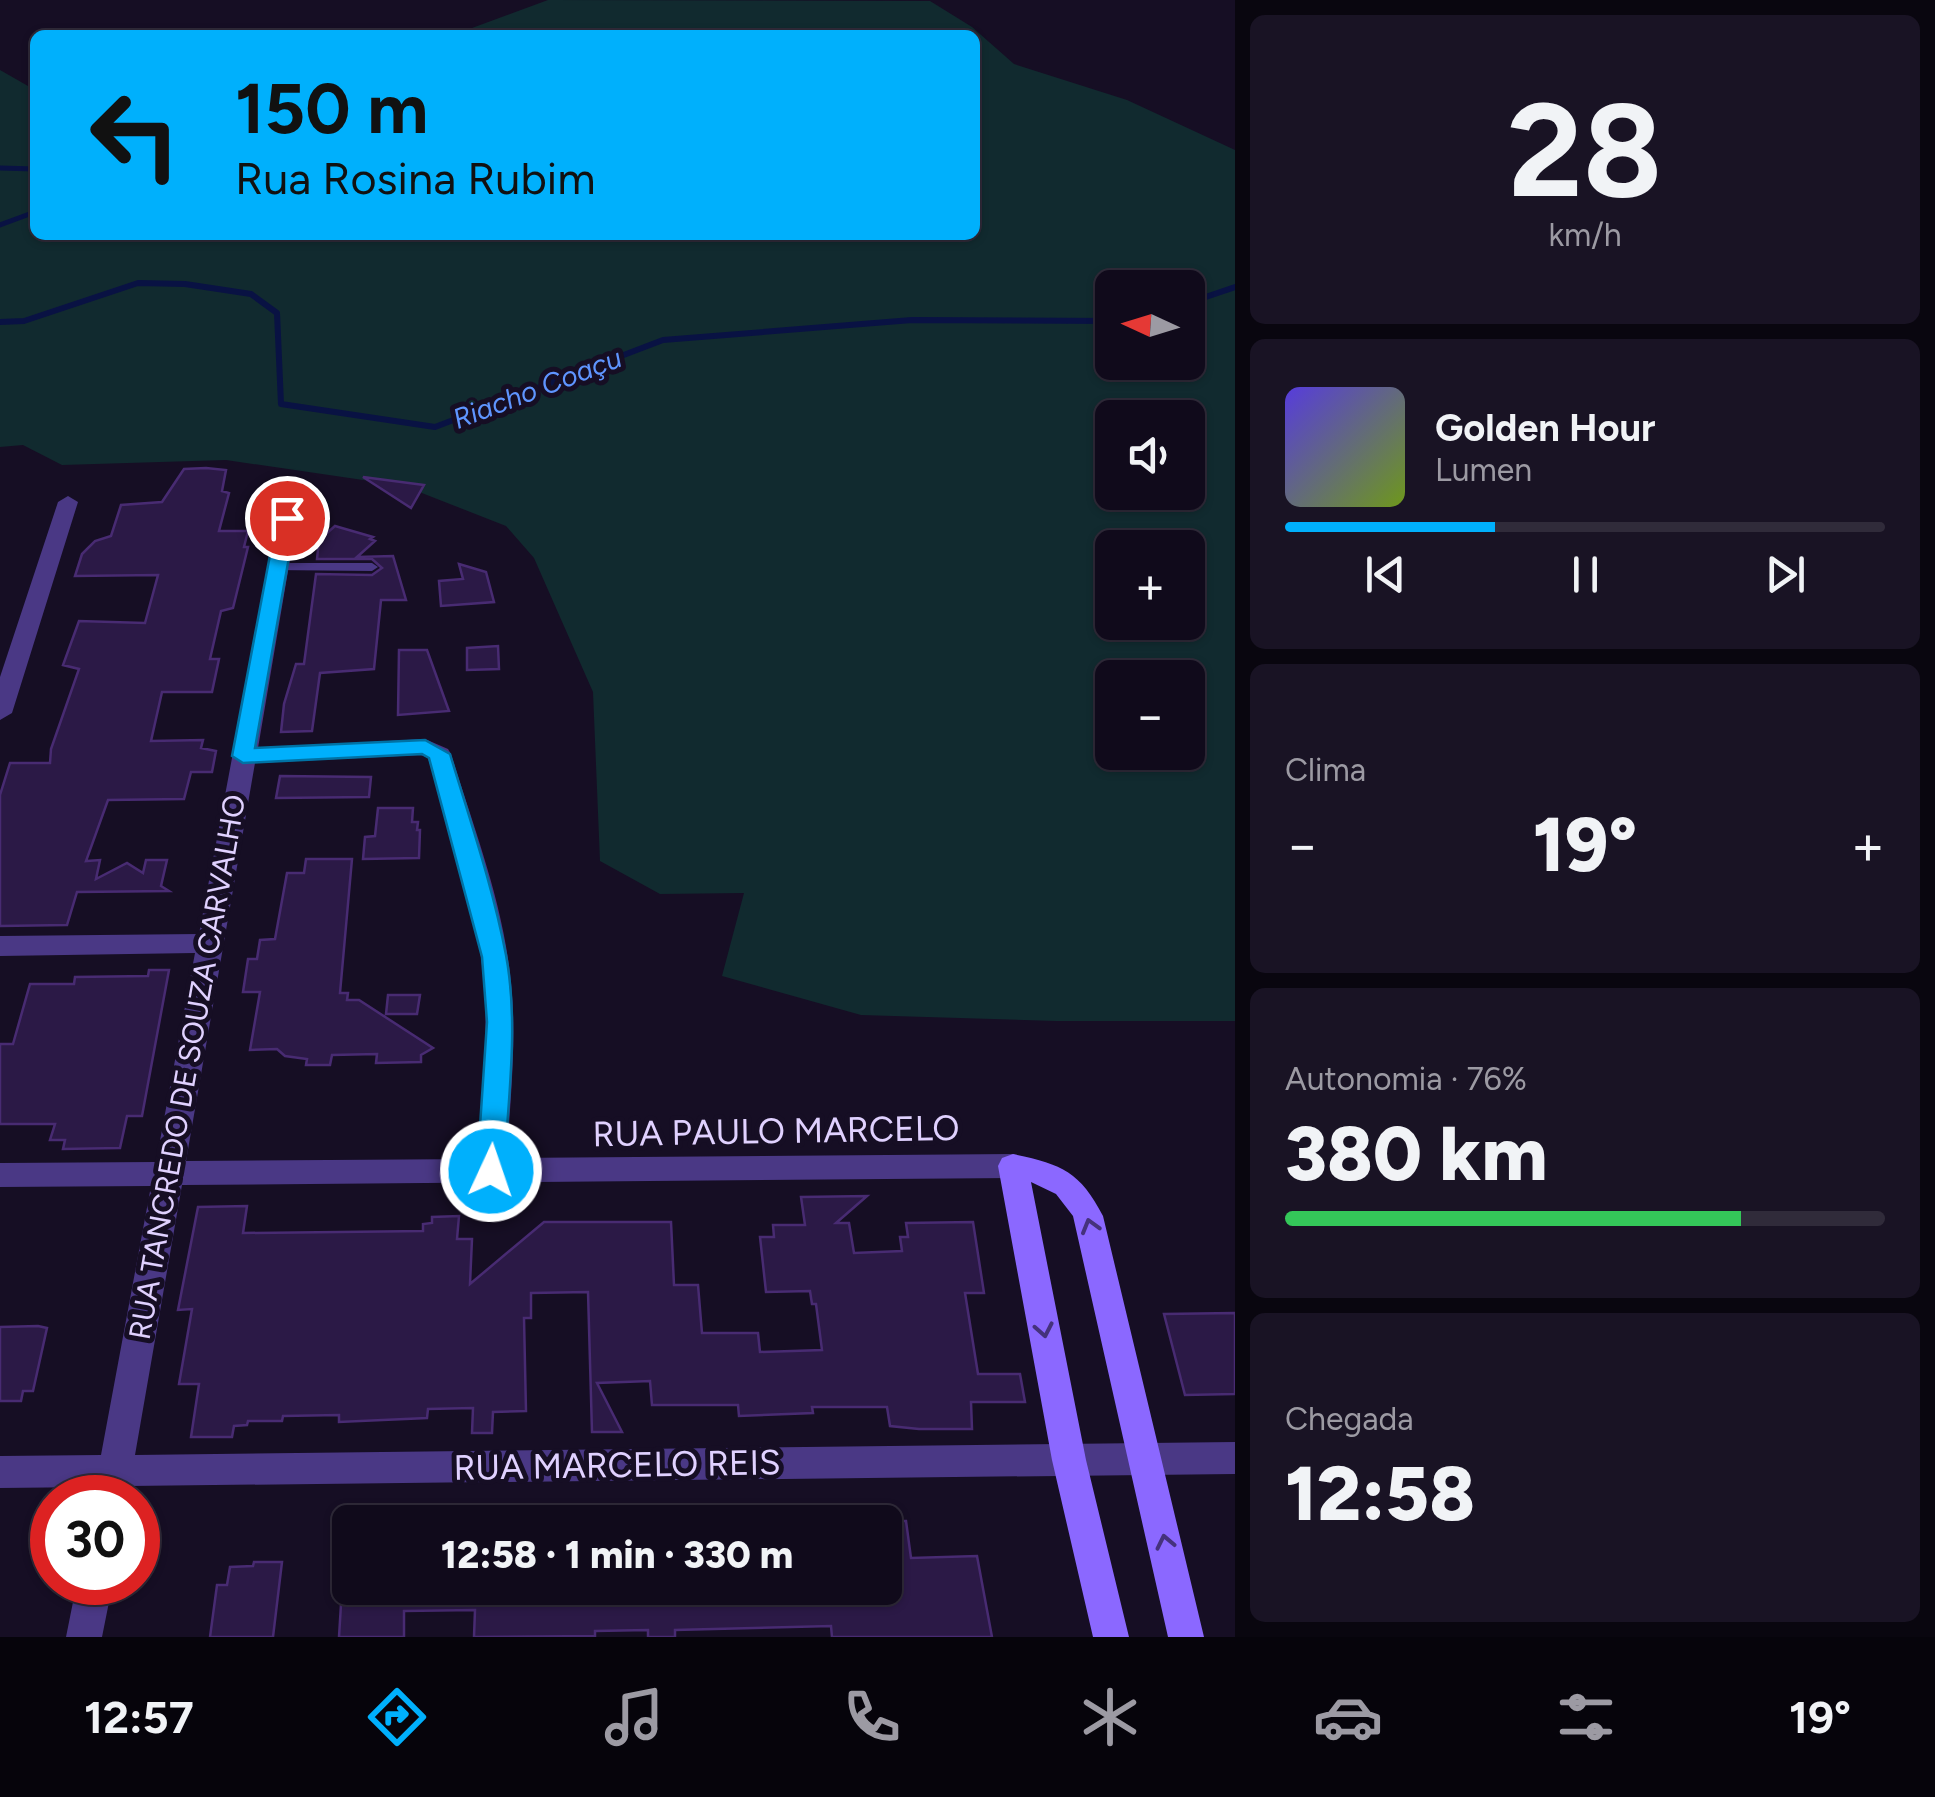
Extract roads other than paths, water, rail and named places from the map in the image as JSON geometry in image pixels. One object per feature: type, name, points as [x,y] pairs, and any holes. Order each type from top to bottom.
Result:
[{"type":"main road","points":[[1111,1637],[1069,1460],[1012,1166],[1060,1178],[1076,1190],[1088,1216],[1186,1637]]},
{"type":"street","points":[[0,713],[68,502]]},
{"type":"street","name":"RUA TANCREDO DE SOUZA CARVALHO","points":[[115,1475],[287,518]]},
{"type":"street","points":[[243,756],[425,747],[439,754],[473,867],[494,957],[500,1022],[491,1171]]},
{"type":"street","points":[[0,946],[208,943]]},
{"type":"street","name":"RUA PAULO MARCELO","points":[[0,1175],[1012,1166]]},
{"type":"street","name":"RUA MARCELO REIS","points":[[160,1483],[1235,1458]]},
{"type":"street","name":"RUA MARCELO REIS","points":[[0,1472],[30,1475]]},
{"type":"street","points":[[84,1637],[90,1605]]},
{"type":"lane","points":[[278,566],[372,566]]},
{"type":"waterway","name":"Riacho Coaçu","points":[[0,168],[30,169]]},
{"type":"waterway","name":"Riacho Coaçu","points":[[0,225],[30,214]]},
{"type":"waterway","name":"Riacho Coaçu","points":[[0,322],[24,321],[138,283],[185,284],[251,294],[277,313],[281,404],[435,427],[663,340],[912,320],[1095,321]]},
{"type":"waterway","name":"Riacho Coaçu","points":[[1205,297],[1235,287]]}]
